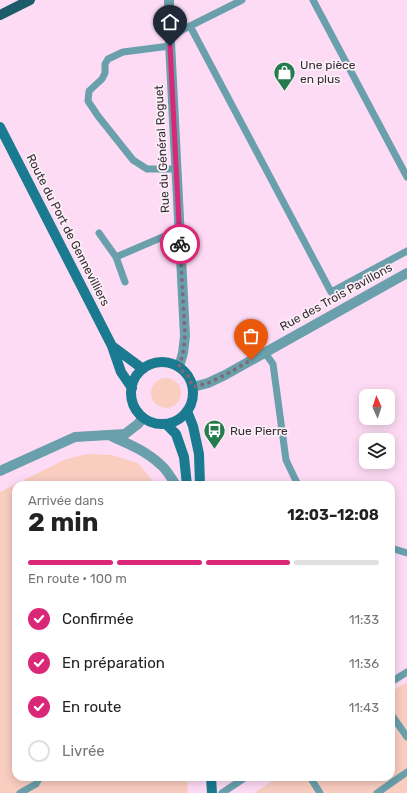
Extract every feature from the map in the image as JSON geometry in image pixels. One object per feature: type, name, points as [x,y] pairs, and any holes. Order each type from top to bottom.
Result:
[{"type":"main road","points":[[0,15],[30,0]]},
{"type":"main road","name":"Route du Port de Gennevilliers","points":[[0,127],[112,346],[121,372],[132,388]]},
{"type":"main road","name":"Route du Port de Gennevilliers","points":[[112,346],[143,369]]},
{"type":"main road","points":[[161,362],[169,363],[179,368],[188,376],[193,387],[191,405],[187,411],[179,420],[166,424],[150,422],[143,418],[134,406],[132,398],[132,388],[136,377],[143,369],[161,362]]},
{"type":"main road","points":[[187,411],[193,426],[199,454],[200,481]]},
{"type":"main road","points":[[166,424],[176,434],[184,457],[187,481]]},
{"type":"main road","points":[[211,781],[212,793]]},
{"type":"street","name":"Rue du Général Roguet","points":[[169,0],[185,336],[179,368]]},
{"type":"street","name":"Rue des Trois Pavillons","points":[[193,387],[208,383],[225,375],[407,273]]},
{"type":"street","points":[[0,471],[75,437],[125,434],[143,418]]},
{"type":"street","points":[[109,435],[148,454],[162,465],[173,481]]},
{"type":"lane","points":[[176,169],[148,169],[133,160],[88,101],[90,92],[102,79],[105,73],[105,64],[108,59],[123,52],[170,41],[190,26],[242,0]]},
{"type":"lane","points":[[312,0],[407,177]]},
{"type":"lane","points":[[190,26],[331,292],[407,251]]},
{"type":"lane","points":[[116,257],[180,231]]},
{"type":"lane","points":[[99,233],[116,257],[125,282]]},
{"type":"lane","points":[[265,353],[273,364],[286,460],[296,481]]},
{"type":"lane","points":[[395,549],[407,553]]},
{"type":"lane","points":[[395,680],[407,672]]},
{"type":"lane","points":[[395,720],[407,736]]},
{"type":"lane","points":[[395,780],[407,772]]},
{"type":"lane","points":[[20,793],[36,784],[38,781]]},
{"type":"lane","points":[[222,793],[240,781]]},
{"type":"lane","points":[[312,781],[320,793]]},
{"type":"lane","points":[[377,793],[394,781]]},
{"type":"shaded area","points":[[166,378],[172,379],[180,387],[180,399],[172,407],[166,408],[160,407],[152,399],[151,393],[152,387],[160,379]]},
{"type":"shaded area","points":[[87,454],[111,455],[138,463],[153,481],[22,481],[64,460]]},
{"type":"shaded area","points":[[12,486],[12,781],[187,781],[188,793],[0,793],[0,492]]},
{"type":"shaded area","points":[[407,682],[407,793],[254,793],[272,781],[395,781],[395,690]]},
{"type":"way so far","points":[[180,244],[185,336],[179,368],[188,376],[193,387],[208,383],[251,360]]},
{"type":"place","name":"Une pièce en plus","points":[[284,92]]},
{"type":"place","name":"Rue Pierre","points":[[214,450]]},
{"type":"route","points":[[170,46],[180,244]]}]
